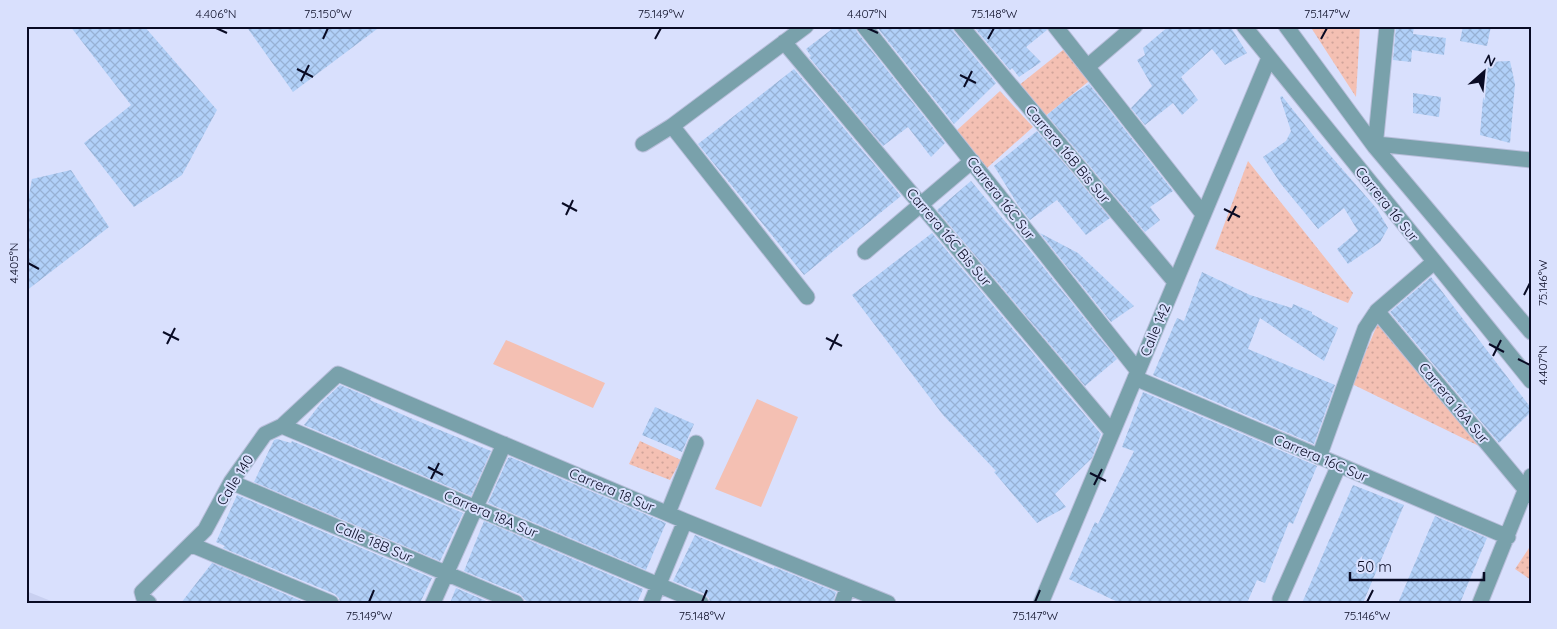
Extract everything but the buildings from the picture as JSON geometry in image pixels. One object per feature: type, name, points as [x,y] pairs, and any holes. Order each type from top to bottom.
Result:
[{"type":"street","points":[[643,144],[672,126],[806,26]]},
{"type":"street","name":"Carrera 16C Sur","points":[[864,26],[972,161],[1136,375],[1508,537]]},
{"type":"street","name":"Carrera 16B Bis Sur","points":[[961,26],[1175,282]]},
{"type":"street","points":[[1054,26],[1203,214]]},
{"type":"street","points":[[1087,67],[1135,26]]},
{"type":"street","name":"Carrera 16 Sur","points":[[1244,26],[1531,381]]},
{"type":"street","name":"Carrera 16 Sur","points":[[1286,26],[1375,145],[1531,332]]},
{"type":"street","points":[[1387,26],[1375,145],[1531,160]]},
{"type":"street","name":"Carrera 16C Bis Sur","points":[[784,42],[1112,432]]},
{"type":"street","name":"Calle 142","points":[[1041,601],[1269,58]]},
{"type":"street","points":[[672,126],[807,297]]},
{"type":"street","points":[[866,252],[972,161]]},
{"type":"street","points":[[1319,456],[1365,329],[1377,311],[1434,262]]},
{"type":"street","name":"Carrera 16A Sur","points":[[1377,311],[1529,487]]},
{"type":"street","name":"Calle 140","points":[[146,599],[142,592],[192,545],[205,530],[231,482],[265,434],[282,426],[338,374]]},
{"type":"street","name":"Carrera 18 Sur","points":[[338,374],[685,521],[888,603]]},
{"type":"street","name":"Carrera 18A Sur","points":[[282,426],[701,603]]},
{"type":"street","points":[[668,513],[696,443]]},
{"type":"street","points":[[433,603],[504,444]]},
{"type":"street","points":[[1280,599],[1339,465]]},
{"type":"street","name":"Calle 18B Sur","points":[[231,482],[516,603]]},
{"type":"street","points":[[1480,603],[1529,487]]},
{"type":"street","points":[[651,603],[685,521]]},
{"type":"street","points":[[192,545],[331,603]]},
{"type":"street","points":[[842,603],[848,587]]},
{"type":"shaded area","points":[[1310,26],[1360,26],[1356,97]]},
{"type":"shaded area","points":[[1068,46],[1093,78],[1044,117],[1018,86]]},
{"type":"shaded area","points":[[1000,91],[1033,127],[987,168],[955,132]]},
{"type":"shaded area","points":[[1248,161],[1353,293],[1348,303],[1215,249]]},
{"type":"shaded area","points":[[1378,323],[1479,446],[1352,384]]},
{"type":"shaded area","points":[[506,340],[605,383],[593,408],[493,364]]},
{"type":"shaded area","points":[[757,399],[798,417],[761,507],[715,489]]},
{"type":"shaded area","points":[[640,441],[681,460],[670,480],[629,464]]},
{"type":"shaded area","points":[[1531,545],[1531,580],[1515,569]]},
{"type":"shaded area","points":[[26,591],[56,603],[26,603]]}]
